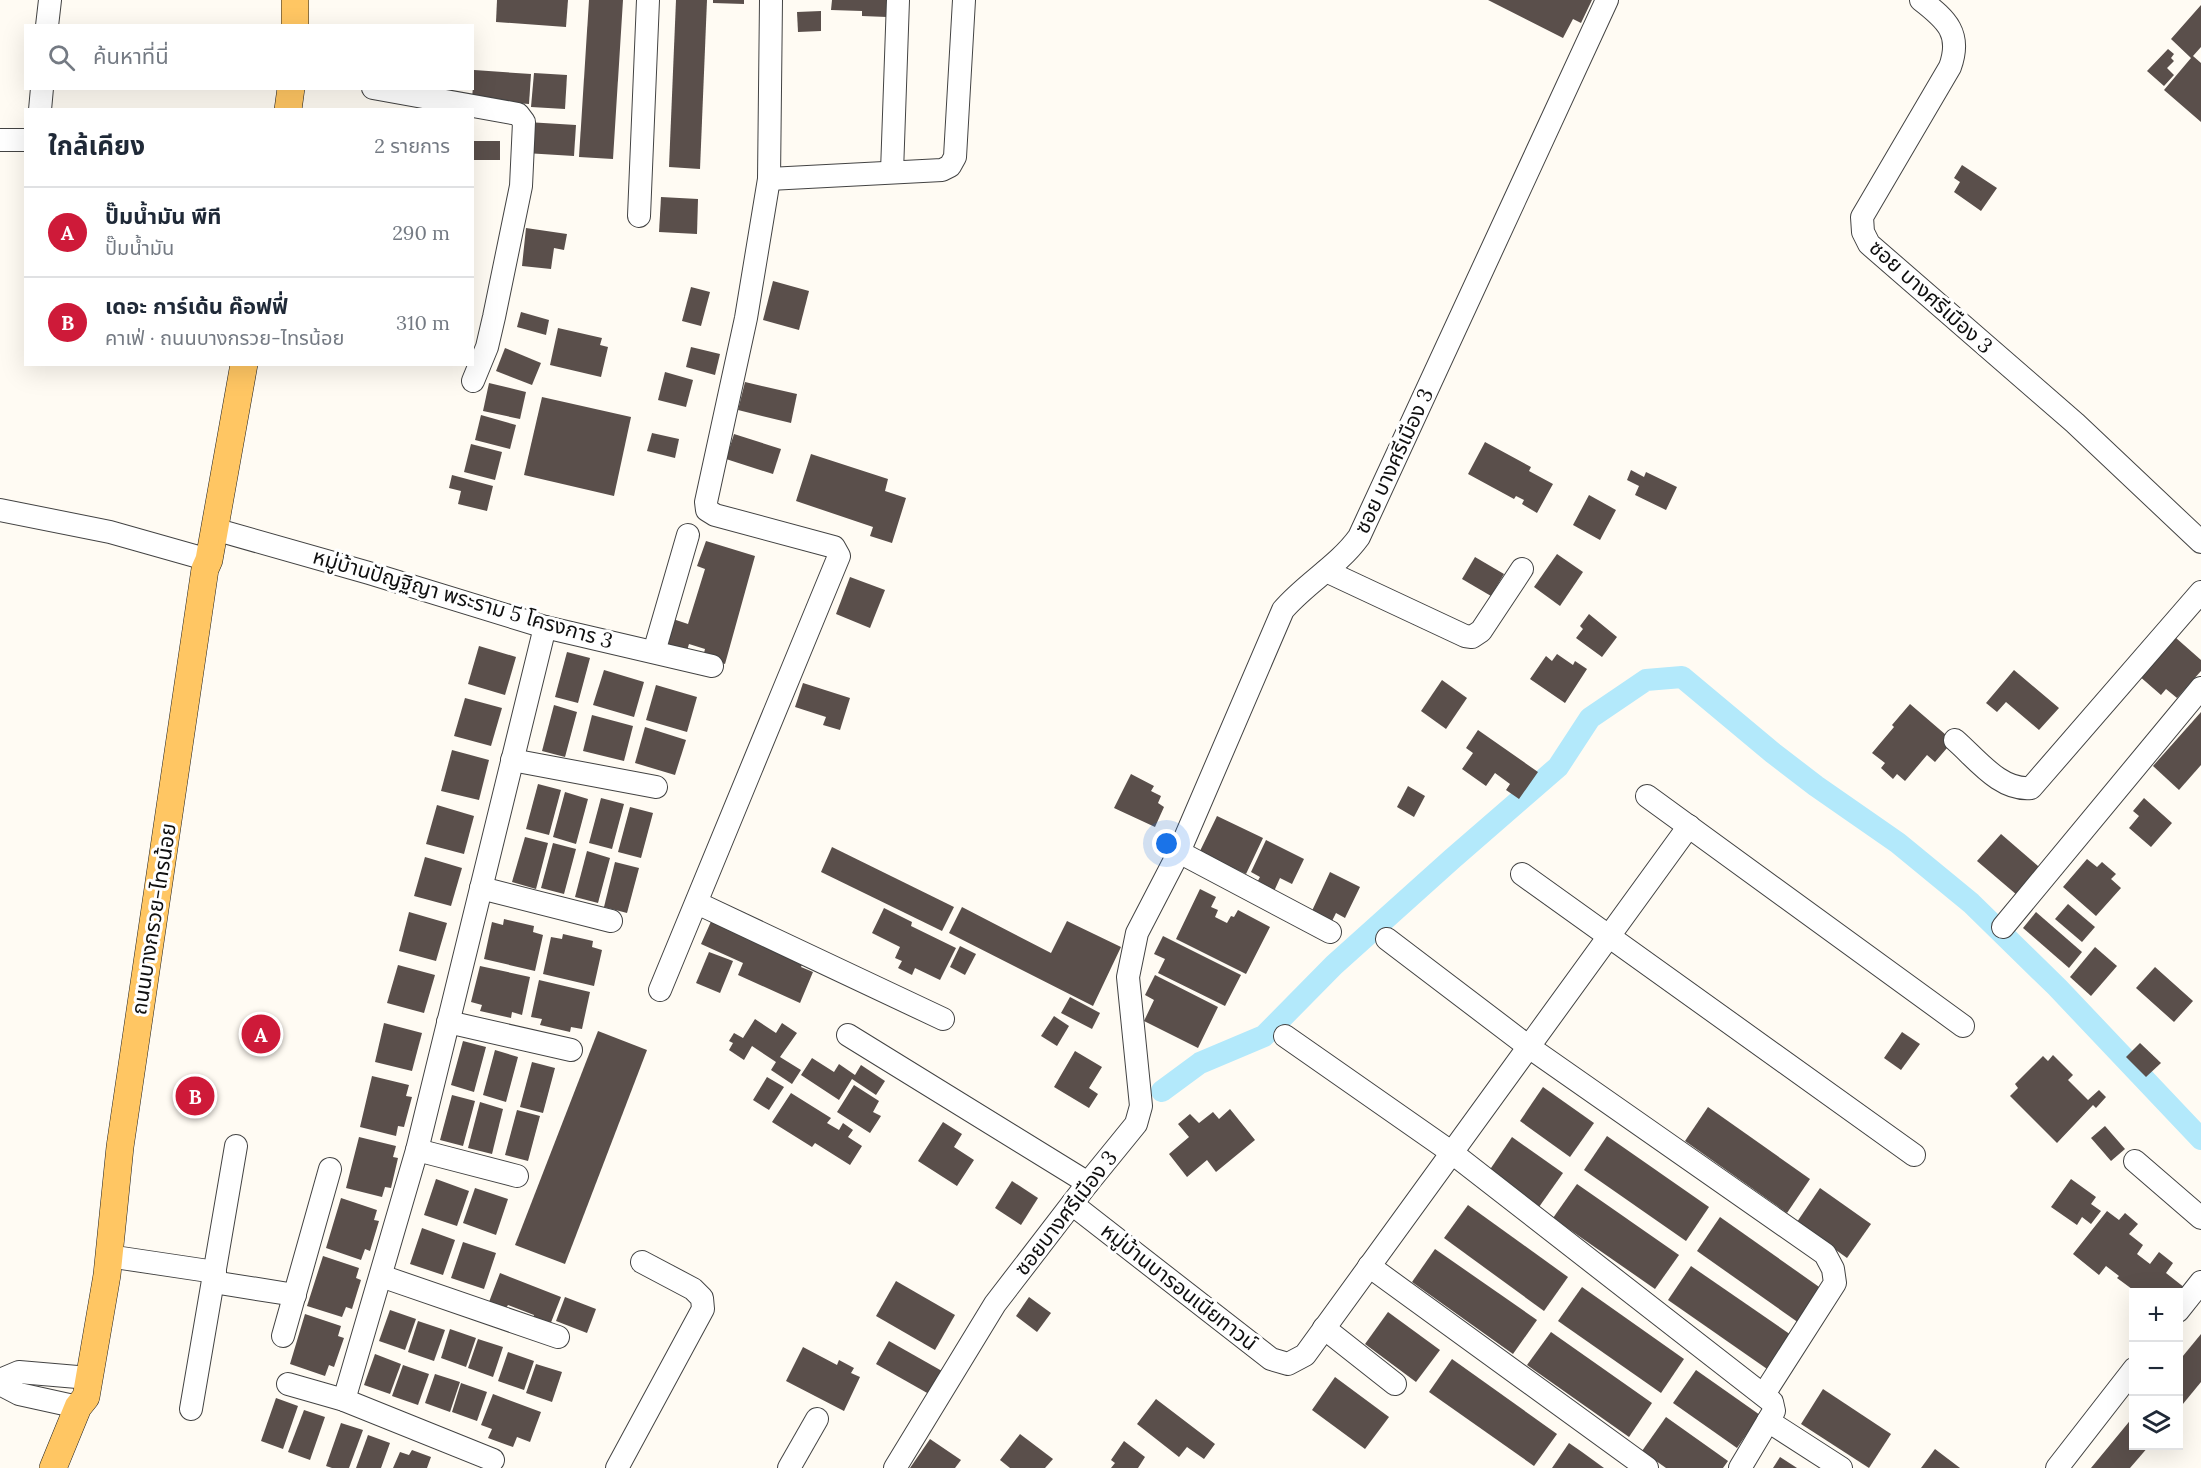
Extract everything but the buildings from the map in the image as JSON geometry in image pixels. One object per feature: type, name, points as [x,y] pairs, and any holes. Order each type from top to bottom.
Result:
[{"type":"main road","points":[[295,0],[295,24]]},
{"type":"main road","points":[[288,108],[291,90]]},
{"type":"main road","name":"ถนนบางกรวย-ไทรน้อย","points":[[53,1468],[78,1407],[86,1397],[108,1256],[130,1078],[205,569],[209,560],[244,366]]},
{"type":"street","points":[[48,24],[50,0]]},
{"type":"street","points":[[639,216],[648,0]]},
{"type":"street","points":[[660,990],[839,556],[834,547],[715,515],[707,510],[706,502],[746,318],[769,179],[771,0]]},
{"type":"street","points":[[892,172],[898,0]]},
{"type":"street","points":[[769,179],[942,170],[950,166],[955,157],[964,0]]},
{"type":"street","name":"ซอย บางศรีเมือง 3","points":[[1137,933],[1179,852],[1283,610],[1301,591],[1349,551],[1359,537],[1607,0]]},
{"type":"street","name":"ซอย บางศรีเมือง 3","points":[[1922,0],[1947,25],[1955,38],[1956,51],[1950,67],[1862,217],[1863,232],[1869,244],[2075,423],[2201,542]]},
{"type":"street","points":[[40,108],[42,90]]},
{"type":"street","points":[[384,90],[518,114],[524,122],[521,186],[487,346],[473,381]]},
{"type":"street","points":[[0,140],[24,140]]},
{"type":"street","points":[[0,510],[110,532],[209,560]]},
{"type":"street","name":"หมู่บ้านปัญฐิญา พระราม 5 โครงการ 3","points":[[214,529],[369,573],[545,627],[712,666]]},
{"type":"street","points":[[654,652],[688,535]]},
{"type":"street","points":[[1326,571],[1465,636],[1472,637],[1481,631],[1522,569]]},
{"type":"street","points":[[1955,740],[2004,784],[2023,789],[2031,788],[2201,592]]},
{"type":"street","points":[[344,1401],[417,1150],[545,627]]},
{"type":"street","points":[[2003,927],[2201,688]]},
{"type":"street","points":[[512,759],[656,787]]},
{"type":"street","points":[[1647,796],[1962,1026]]},
{"type":"street","points":[[1395,1384],[1324,1328],[1689,826]]},
{"type":"street","points":[[1179,852],[1330,932]]},
{"type":"street","points":[[1522,874],[1914,1155]]},
{"type":"street","points":[[481,888],[611,921]]},
{"type":"street","points":[[697,903],[943,1019]]},
{"type":"street","name":"ซอยบางศรีเมือง 3","points":[[895,1468],[995,1304],[1136,1124],[1141,1106],[1128,977],[1137,933]]},
{"type":"street","points":[[1387,939],[1529,1047],[1825,1254],[1833,1269],[1835,1282],[1764,1394]]},
{"type":"street","points":[[448,1022],[570,1050]]},
{"type":"street","points":[[848,1035],[1088,1183]]},
{"type":"street","points":[[1285,1036],[1452,1152],[1764,1394],[1772,1402],[1774,1411],[1740,1468]]},
{"type":"street","points":[[191,1409],[236,1146]]},
{"type":"street","points":[[417,1150],[517,1176]]},
{"type":"street","points":[[2135,1161],[2201,1218]]},
{"type":"street","points":[[283,1336],[330,1169]]},
{"type":"street","name":"หมู่บ้านบารอนเนียทาวน์","points":[[1072,1204],[1271,1359],[1288,1364],[1305,1355],[1324,1328]]},
{"type":"street","points":[[108,1256],[295,1295]]},
{"type":"street","points":[[617,1468],[703,1309],[702,1298],[693,1289],[642,1262]]},
{"type":"street","points":[[1369,1266],[1647,1468]]},
{"type":"street","points":[[381,1276],[558,1337]]},
{"type":"street","points":[[2183,1305],[2201,1282]]},
{"type":"street","points":[[78,1407],[19,1394],[0,1382],[19,1372],[89,1378]]},
{"type":"street","points":[[2057,1468],[2129,1374]]},
{"type":"street","points":[[288,1384],[344,1401],[493,1460]]},
{"type":"street","points":[[789,1468],[817,1419]]},
{"type":"street","points":[[1768,1421],[1841,1468]]},
{"type":"waterway","points":[[1162,1091],[1200,1063],[1264,1036],[1334,965],[1558,767],[1590,718],[1646,680],[1682,677],[1773,753],[1898,843],[1971,903],[2057,987],[2201,1139]]},
{"type":"place","name":"ปั๊มน้ำมัน พีที","points":[[261,1034]]},
{"type":"place","name":"เดอะ การ์เด้น ค๊อฟฟี่","points":[[195,1096]]}]
